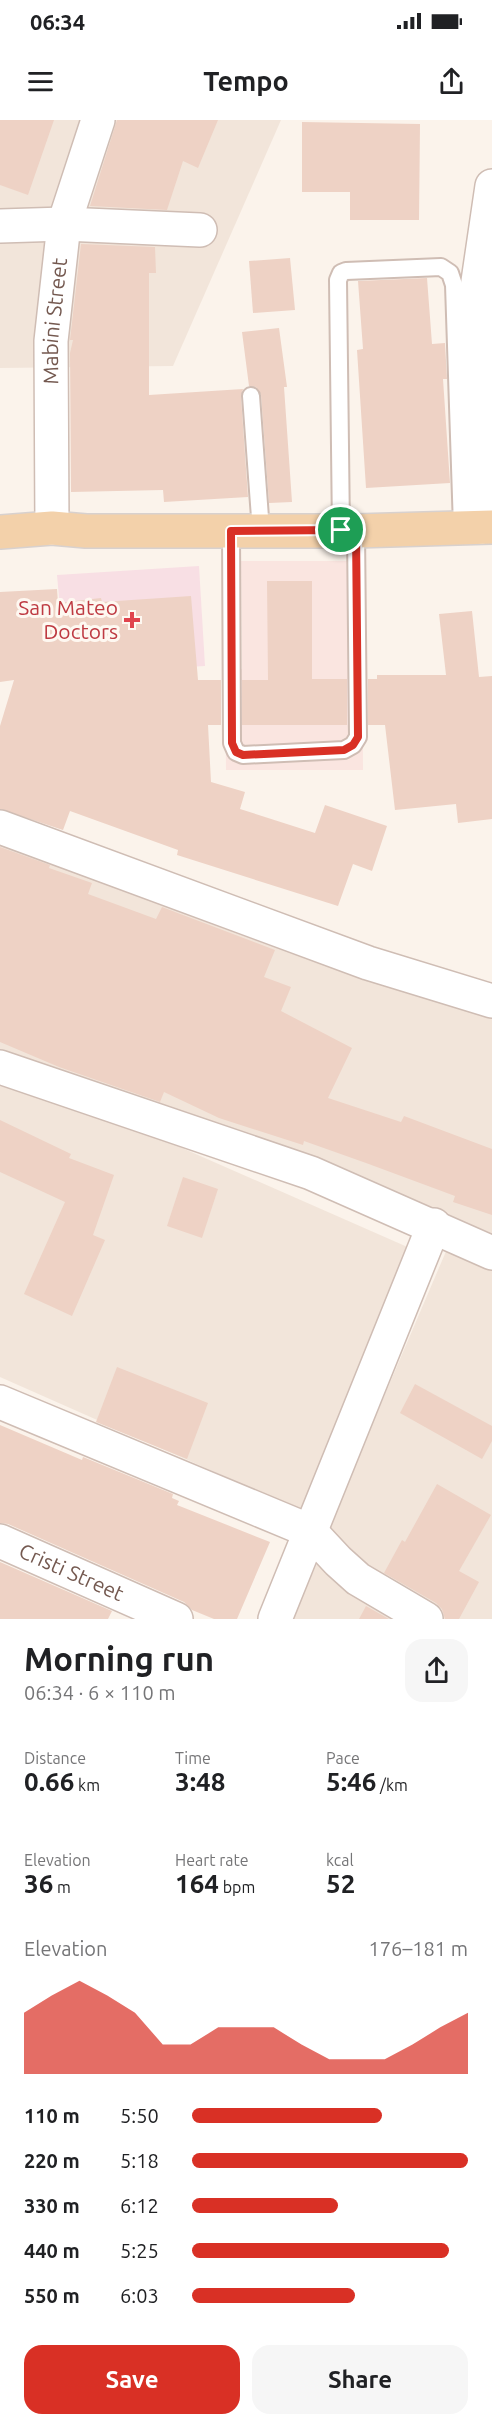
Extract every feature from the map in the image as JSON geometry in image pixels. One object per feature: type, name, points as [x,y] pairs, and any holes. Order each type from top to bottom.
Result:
[{"type":"main road","points":[[0,532],[52,528],[86,531],[246,531],[479,527]]},
{"type":"street","name":"Mabini Street","points":[[52,528],[51,341],[64,224],[98,120]]},
{"type":"street","points":[[479,527],[476,295],[492,186]]},
{"type":"street","points":[[0,226],[64,224],[200,230]]},
{"type":"street","points":[[0,827],[368,963],[492,1001]]},
{"type":"street","points":[[0,1067],[311,1173],[492,1252]]},
{"type":"street","points":[[275,1619],[434,1225]]},
{"type":"street","points":[[0,1402],[310,1531],[358,1579],[426,1619]]},
{"type":"street","name":"Cristi Street","points":[[0,1541],[176,1619]]},
{"type":"lane","points":[[251,396],[246,531],[232,743],[236,752],[243,755],[344,750],[353,745],[358,737],[338,280],[340,273],[441,267],[450,273],[454,285],[479,527]]},
{"type":"shaded area","points":[[0,120],[281,120],[173,366],[0,368]]},
{"type":"shaded area","points":[[241,561],[362,561],[363,770],[226,770],[225,669],[242,669]]},
{"type":"shaded area","name":"San Mateo Doctors","points":[[199,566],[205,666],[66,674],[57,575]]},
{"type":"shaded area","points":[[0,824],[492,995],[492,1233],[0,1058]]},
{"type":"shaded area","points":[[0,1068],[412,1249],[303,1511],[0,1377]]},
{"type":"shaded area","points":[[447,1249],[492,1269],[492,1619],[292,1619],[321,1555],[325,1535]]},
{"type":"building","points":[[0,120],[54,120],[28,195],[0,185]]},
{"type":"building","points":[[117,120],[218,120],[198,168],[183,161],[167,210],[90,206]]},
{"type":"building","points":[[302,122],[420,124],[419,220],[350,220],[350,192],[302,192]]},
{"type":"building","points":[[81,244],[155,247],[156,273],[149,273],[149,395],[243,389],[241,397],[248,497],[164,502],[163,490],[71,492],[70,353],[73,340],[70,340]]},
{"type":"building","points":[[290,258],[295,310],[253,313],[249,261]]},
{"type":"building","points":[[427,278],[432,344],[445,343],[447,379],[443,379],[450,483],[366,488],[357,350],[363,349],[358,281]]},
{"type":"building","points":[[279,328],[287,387],[284,387],[292,502],[269,503],[261,395],[256,387],[249,386],[242,332]]},
{"type":"building","points":[[267,581],[312,581],[312,679],[347,679],[347,725],[242,725],[242,680],[268,680]]},
{"type":"building","points":[[57,589],[58,603],[101,598],[102,602],[191,596],[198,680],[221,680],[221,725],[208,725],[211,782],[245,792],[240,809],[315,833],[325,805],[387,826],[372,871],[353,864],[338,906],[177,855],[178,850],[70,811],[63,830],[0,809],[0,726],[14,680],[0,682],[0,592]]},
{"type":"building","points":[[472,611],[479,677],[492,676],[492,819],[458,823],[456,804],[395,810],[385,725],[368,725],[368,679],[377,679],[377,675],[446,675],[439,614]]},
{"type":"building","points":[[0,847],[92,883],[88,894],[156,919],[162,907],[275,950],[264,977],[291,987],[281,1011],[352,1048],[328,1098],[401,1122],[404,1116],[492,1149],[492,1215],[453,1202],[455,1196],[304,1141],[303,1145],[219,1118],[164,1092],[160,1102],[59,1067],[0,1042]]},
{"type":"building","points":[[0,1120],[71,1154],[69,1158],[114,1175],[93,1235],[105,1240],[72,1316],[24,1294],[65,1202],[0,1172]]},
{"type":"building","points":[[183,1177],[218,1189],[202,1238],[167,1226]]},
{"type":"building","points":[[117,1367],[208,1403],[187,1459],[96,1422]]},
{"type":"building","points":[[415,1384],[492,1426],[492,1441],[482,1459],[400,1413]]},
{"type":"building","points":[[0,1425],[82,1460],[83,1457],[173,1494],[172,1498],[179,1501],[177,1505],[270,1542],[237,1619],[214,1619],[192,1610],[184,1602],[8,1524],[0,1523]]},
{"type":"building","points":[[437,1484],[491,1515],[459,1571],[479,1582],[459,1619],[445,1619],[442,1609],[436,1603],[384,1573],[402,1540],[405,1542]]},
{"type":"building","points":[[0,1562],[112,1611],[108,1619],[0,1619]]},
{"type":"building","points":[[366,1606],[389,1619],[359,1619]]},
{"type":"place","name":"San Mateo Doctors","points":[[132,620]]},
{"type":"route","points":[[341,530],[356,531],[358,737],[353,745],[344,750],[243,755],[236,752],[232,743],[231,531],[341,530]]}]
